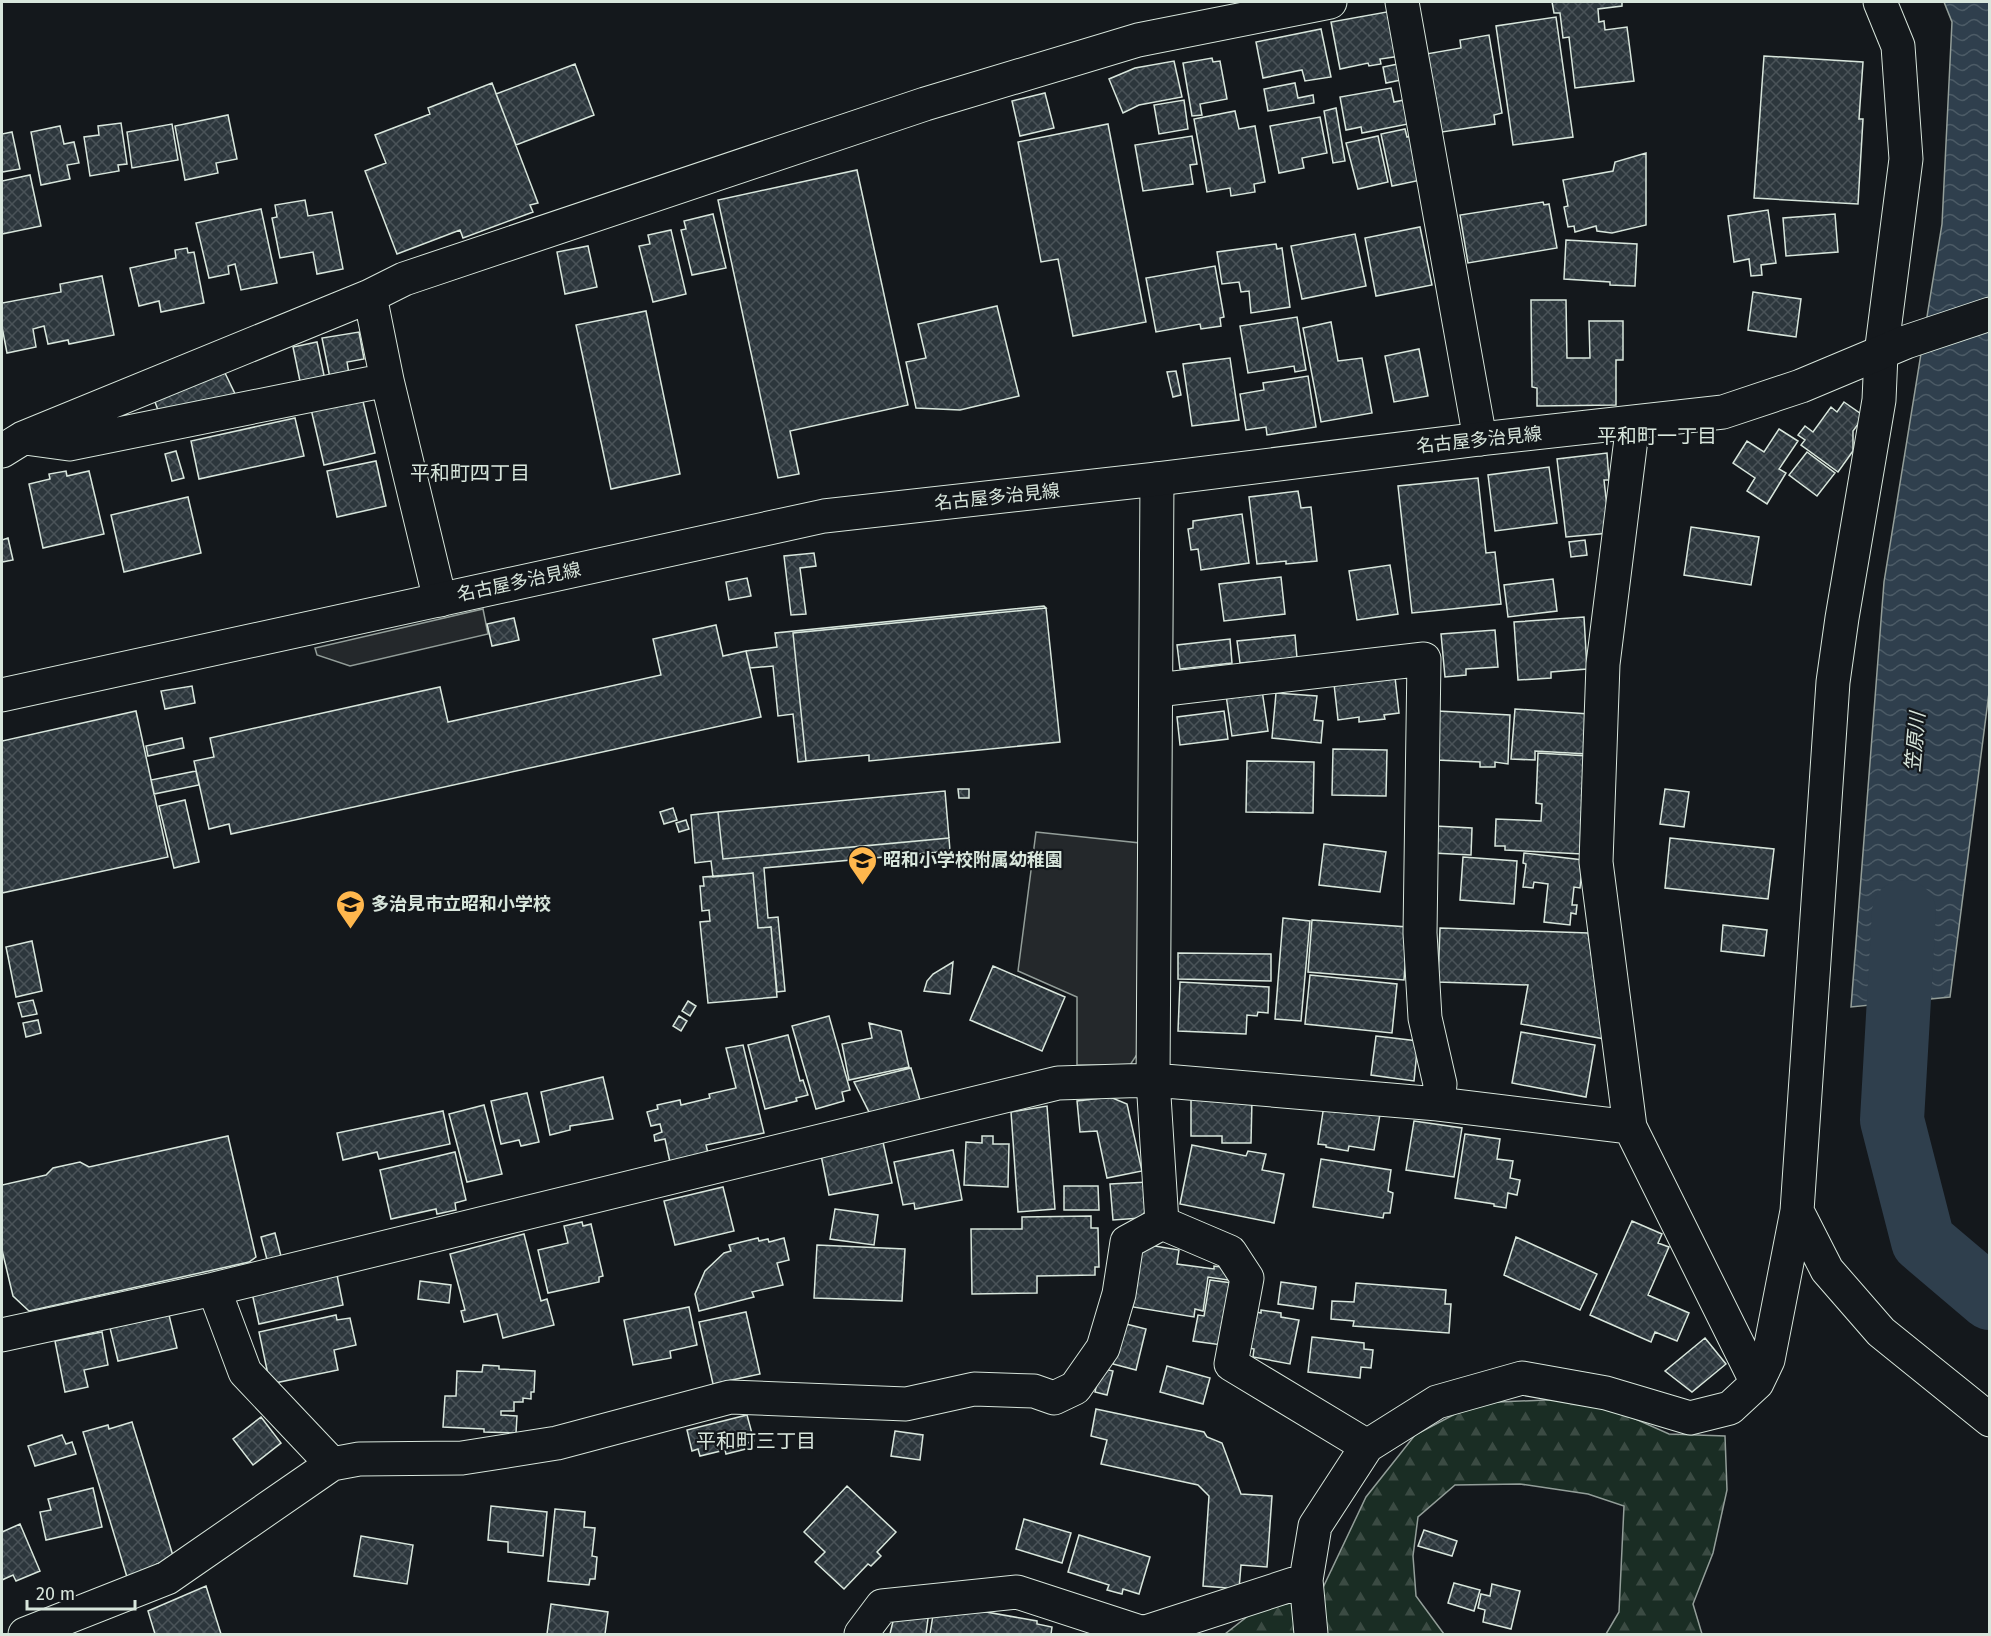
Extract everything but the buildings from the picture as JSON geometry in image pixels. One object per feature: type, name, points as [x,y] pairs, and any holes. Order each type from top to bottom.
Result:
[{"type":"street","points":[[12,444],[370,296],[404,279],[925,104],[1138,40],[1330,2]]},
{"type":"street","points":[[1402,2],[1480,439]]},
{"type":"street","points":[[1311,1635],[1306,1580],[1314,1526],[1367,1446],[1437,1402],[1522,1378],[1606,1393],[1690,1418],[1730,1408],[1757,1383],[1768,1360],[1797,1211],[1833,682],[1879,400],[1893,348],[1906,159],[1898,46],[1880,2]]},
{"type":"street","points":[[370,296],[387,380],[440,600]]},
{"type":"street","name":"名古屋多治見線","points":[[2,695],[824,516],[1723,412],[1801,386],[1893,348],[1989,314]]},
{"type":"street","points":[[12,444],[69,444],[387,380]]},
{"type":"street","points":[[1633,423],[1604,664],[1596,862],[1630,1127],[1757,1383]]},
{"type":"street","points":[[1157,479],[1152,1080],[1162,1224]]},
{"type":"street","points":[[1157,690],[1424,659],[1420,933],[1425,1018],[1440,1084],[1437,1104]]},
{"type":"street","points":[[3,1329],[214,1289],[1058,1083],[1152,1080],[1437,1104],[1630,1127]]},
{"type":"street","points":[[1797,1211],[1827,1270],[1881,1332],[1989,1420]]},
{"type":"street","points":[[25,1635],[167,1578],[332,1464],[359,1459],[462,1458],[557,1443],[730,1397],[906,1404],[974,1389],[1034,1391],[1054,1398],[1075,1388],[1103,1348],[1119,1294],[1127,1242],[1162,1224],[1230,1252],[1247,1278],[1231,1364],[1367,1446]]},
{"type":"street","points":[[214,1289],[245,1372],[332,1464]]},
{"type":"street","points":[[861,1635],[882,1606],[1017,1592],[1143,1633],[1306,1580]]},
{"type":"green space","points":[[1593,1400],[1669,1434],[1725,1436],[1727,1490],[1713,1553],[1693,1604],[1702,1634],[1606,1634],[1619,1612],[1624,1506],[1588,1494],[1520,1484],[1455,1485],[1418,1517],[1413,1556],[1416,1596],[1444,1634],[1225,1634],[1257,1609],[1318,1598],[1366,1497],[1415,1435],[1476,1403]]},
{"type":"shaded area","points":[[483,609],[488,634],[350,666],[317,655],[315,648]]},
{"type":"shaded area","points":[[1036,832],[1140,843],[1140,1050],[1130,1065],[1077,1065],[1077,997],[1018,971]]},
{"type":"water","points":[[1944,2],[1989,2],[1990,685],[1950,997],[1851,1007],[1884,582],[1942,224],[1952,22]]},
{"type":"waterway","name":"笠原川","points":[[1904,912],[1892,1120],[1923,1241],[1990,1298]]},
{"type":"place","name":"昭和小学校附属幼稚園","points":[[862,886]]},
{"type":"place","name":"多治見市立昭和小学校","points":[[350,930]]},
{"type":"district","name":"平和町一丁目","points":[[1657,436]]},
{"type":"district","name":"平和町四丁目","points":[[470,473]]},
{"type":"district","name":"平和町三丁目","points":[[756,1441]]}]
